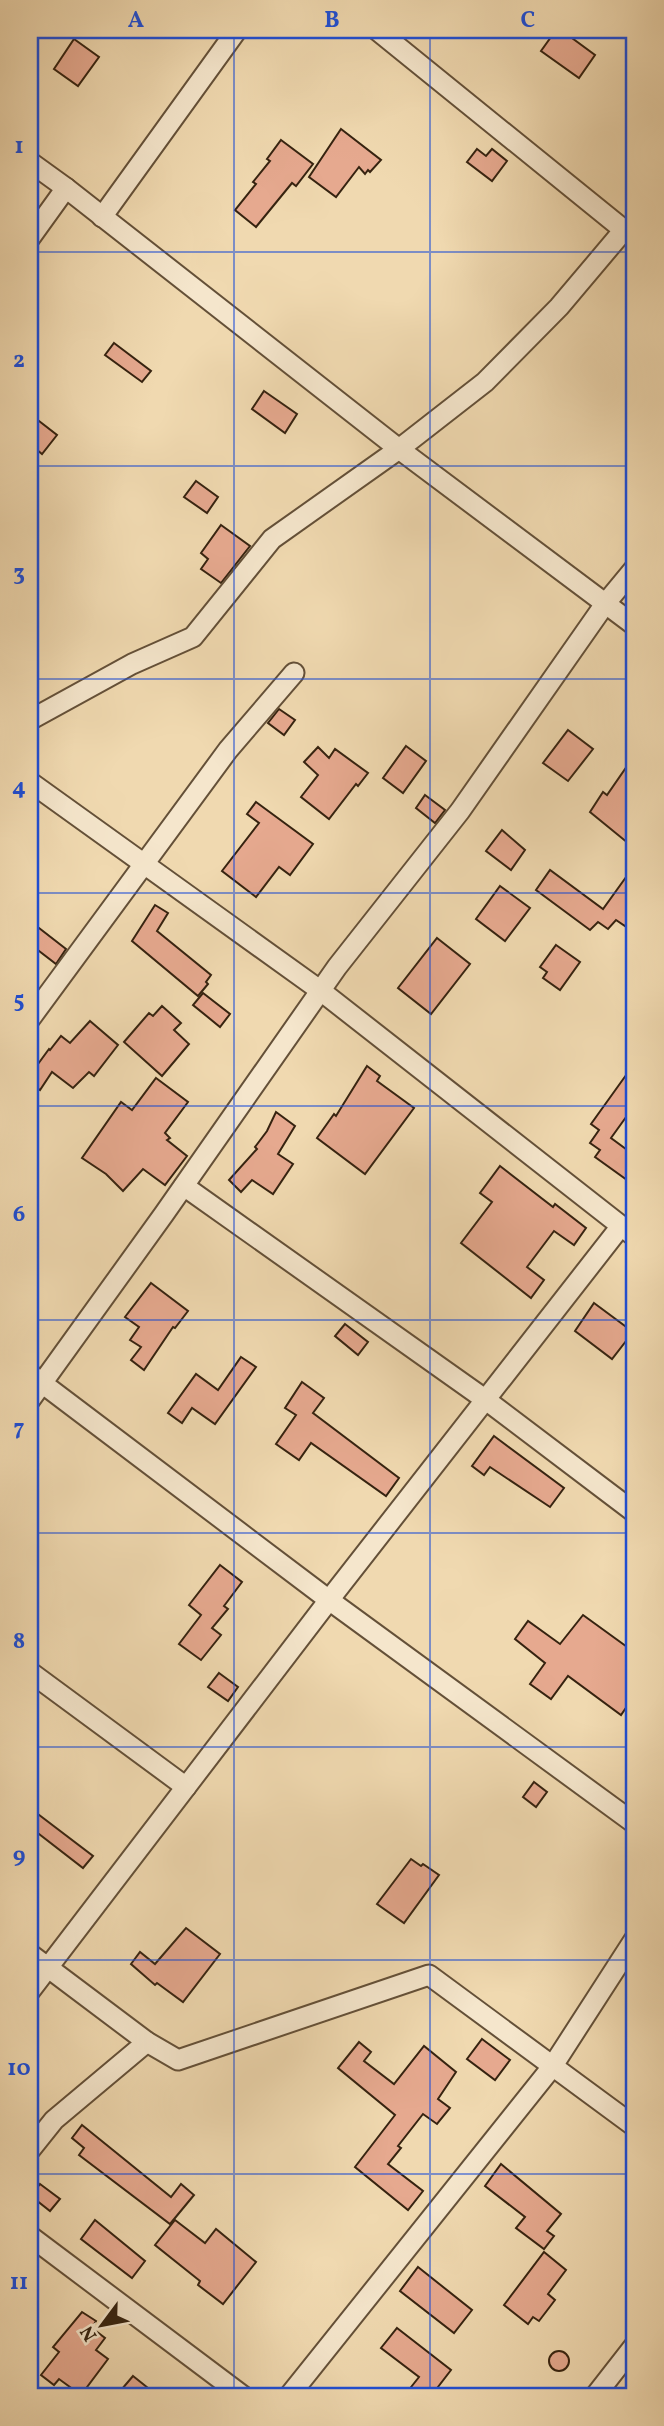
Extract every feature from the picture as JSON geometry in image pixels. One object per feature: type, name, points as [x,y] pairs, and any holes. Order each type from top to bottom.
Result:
[{"type":"street","points":[[102,217],[237,30]]},
{"type":"street","points":[[30,720],[132,664],[193,637],[272,539],[399,449],[485,382],[559,307],[629,229],[377,30]]},
{"type":"street","points":[[30,163],[66,188],[399,449],[634,625]]},
{"type":"street","points":[[30,239],[66,188]]},
{"type":"street","points":[[30,1400],[36,1379],[184,1186],[337,967],[460,810],[605,604],[634,569]]},
{"type":"street","points":[[30,1019],[228,750],[294,673]]},
{"type":"street","points":[[30,782],[321,991],[628,1231],[486,1400],[329,1600],[30,1991]]},
{"type":"street","points":[[184,1186],[486,1400],[634,1512]]},
{"type":"street","points":[[36,1379],[329,1600],[634,1823]]},
{"type":"street","points":[[30,1672],[186,1787]]},
{"type":"street","points":[[289,2396],[552,2067],[634,1940]]},
{"type":"street","points":[[30,1954],[147,2042],[178,2060],[429,1975],[634,2126]]},
{"type":"street","points":[[30,2150],[54,2120],[147,2042]]},
{"type":"street","points":[[30,2236],[243,2396]]},
{"type":"street","points":[[595,2396],[634,2346]]},
{"type":"building","points":[[556,30],[561,30],[595,55],[579,78],[541,51]]},
{"type":"building","points":[[74,39],[99,57],[78,86],[54,69]]},
{"type":"building","points":[[341,129],[381,160],[365,174],[359,167],[336,197],[309,177]]},
{"type":"building","points":[[281,140],[313,164],[296,186],[292,183],[256,227],[235,210],[256,184],[253,182],[270,161],[267,159]]},
{"type":"building","points":[[477,149],[486,156],[492,149],[507,161],[492,181],[467,162]]},
{"type":"building","points":[[114,343],[151,371],[142,382],[105,355]]},
{"type":"building","points":[[264,391],[297,414],[285,433],[252,409]]},
{"type":"building","points":[[30,414],[57,435],[42,454],[30,444]]},
{"type":"building","points":[[196,481],[218,497],[207,513],[184,497]]},
{"type":"building","points":[[221,525],[250,546],[221,583],[201,569],[208,559],[201,553]]},
{"type":"building","points":[[279,709],[295,720],[284,735],[268,723]]},
{"type":"building","points":[[568,730],[593,749],[568,781],[543,763]]},
{"type":"building","points":[[406,746],[426,761],[403,793],[383,778]]},
{"type":"building","points":[[318,747],[329,758],[335,749],[368,773],[329,819],[301,797],[318,775],[304,762]]},
{"type":"building","points":[[634,756],[634,848],[590,812],[603,792],[607,795]]},
{"type":"building","points":[[425,795],[445,810],[435,823],[416,808]]},
{"type":"building","points":[[256,802],[313,844],[290,875],[279,867],[256,897],[222,871],[259,823],[247,814]]},
{"type":"building","points":[[502,830],[525,850],[511,870],[486,851]]},
{"type":"building","points":[[634,866],[634,913],[625,926],[616,920],[608,929],[598,922],[590,930],[536,890],[550,870],[603,909]]},
{"type":"building","points":[[500,886],[530,908],[505,941],[476,919]]},
{"type":"building","points":[[155,905],[168,913],[157,931],[211,975],[206,982],[208,984],[198,996],[132,941]]},
{"type":"building","points":[[30,921],[66,949],[56,964],[30,944]]},
{"type":"building","points":[[437,938],[470,964],[431,1014],[398,988]]},
{"type":"building","points":[[556,945],[580,962],[560,990],[543,978],[547,972],[540,967]]},
{"type":"building","points":[[203,993],[230,1014],[220,1027],[193,1005]]},
{"type":"building","points":[[162,1006],[181,1023],[174,1030],[189,1044],[162,1076],[124,1042],[149,1013],[153,1016]]},
{"type":"building","points":[[90,1021],[118,1045],[94,1076],[89,1072],[73,1088],[52,1072],[40,1090],[30,1083],[30,1075],[61,1036],[70,1043]]},
{"type":"building","points":[[634,1064],[634,1106],[611,1138],[634,1155],[634,1185],[595,1157],[600,1150],[590,1143],[599,1130],[591,1124]]},
{"type":"building","points":[[367,1066],[380,1076],[377,1081],[414,1108],[365,1174],[317,1138],[334,1114],[336,1116]]},
{"type":"building","points":[[156,1078],[188,1102],[165,1133],[170,1138],[167,1140],[187,1156],[165,1185],[143,1169],[123,1191],[106,1174],[82,1158],[121,1102],[132,1110]]},
{"type":"building","points":[[276,1112],[295,1126],[278,1154],[293,1164],[273,1194],[252,1180],[241,1192],[229,1180],[257,1149],[255,1147]]},
{"type":"building","points":[[500,1166],[553,1207],[555,1204],[586,1228],[574,1245],[554,1231],[527,1267],[544,1280],[531,1298],[461,1243],[492,1202],[480,1193]]},
{"type":"building","points":[[151,1283],[188,1311],[175,1328],[173,1327],[144,1370],[131,1360],[141,1347],[130,1340],[139,1327],[125,1317]]},
{"type":"building","points":[[594,1303],[633,1332],[612,1359],[575,1331]]},
{"type":"building","points":[[345,1324],[368,1342],[358,1355],[335,1336]]},
{"type":"building","points":[[241,1357],[256,1367],[215,1424],[192,1408],[182,1423],[168,1413],[196,1374],[218,1390]]},
{"type":"building","points":[[302,1382],[324,1398],[313,1413],[399,1478],[386,1496],[311,1443],[299,1460],[276,1444],[296,1415],[285,1408]]},
{"type":"building","points":[[494,1436],[564,1488],[550,1507],[490,1467],[484,1475],[472,1466]]},
{"type":"building","points":[[220,1565],[242,1582],[224,1606],[228,1609],[212,1628],[221,1635],[201,1660],[179,1644],[201,1615],[189,1605]]},
{"type":"building","points":[[583,1615],[634,1652],[634,1696],[621,1715],[568,1676],[551,1699],[530,1684],[545,1663],[515,1639],[528,1621],[560,1644]]},
{"type":"building","points":[[219,1673],[238,1687],[228,1701],[208,1687]]},
{"type":"building","points":[[534,1782],[547,1792],[536,1807],[523,1797]]},
{"type":"building","points":[[30,1808],[93,1856],[83,1868],[30,1827]]},
{"type":"building","points":[[411,1859],[439,1875],[404,1923],[377,1904]]},
{"type":"building","points":[[186,1928],[220,1954],[183,2002],[157,1983],[155,1985],[131,1964],[140,1952],[155,1964]]},
{"type":"building","points":[[482,2039],[510,2060],[495,2080],[467,2059]]},
{"type":"building","points":[[359,2042],[371,2052],[364,2061],[394,2084],[424,2046],[456,2072],[438,2099],[450,2108],[437,2124],[423,2114],[398,2146],[401,2148],[388,2164],[423,2191],[408,2210],[355,2167],[395,2115],[338,2068]]},
{"type":"building","points":[[82,2125],[171,2197],[181,2184],[194,2195],[170,2224],[79,2155],[84,2148],[72,2138]]},
{"type":"building","points":[[501,2164],[561,2214],[547,2231],[554,2236],[544,2249],[516,2228],[525,2217],[485,2186]]},
{"type":"building","points":[[40,2184],[60,2199],[50,2211],[31,2196]]},
{"type":"building","points":[[95,2220],[145,2261],[132,2278],[81,2239]]},
{"type":"building","points":[[175,2220],[205,2243],[216,2229],[256,2262],[223,2304],[198,2285],[200,2281],[155,2245]]},
{"type":"building","points":[[544,2252],[566,2270],[548,2294],[555,2300],[539,2321],[533,2317],[528,2324],[504,2305]]},
{"type":"building","points":[[418,2267],[472,2310],[454,2333],[400,2291]]},
{"type":"building","points":[[82,2312],[96,2321],[92,2328],[105,2338],[96,2350],[108,2359],[81,2395],[59,2379],[54,2385],[41,2375],[59,2352],[53,2347]]},
{"type":"building","points":[[397,2328],[451,2370],[431,2396],[404,2396],[419,2377],[381,2348]]},
{"type":"building","points":[[555,2351],[563,2351],[569,2361],[563,2371],[555,2371],[549,2365],[549,2357]]},
{"type":"building","points":[[133,2376],[158,2396],[116,2396]]}]
